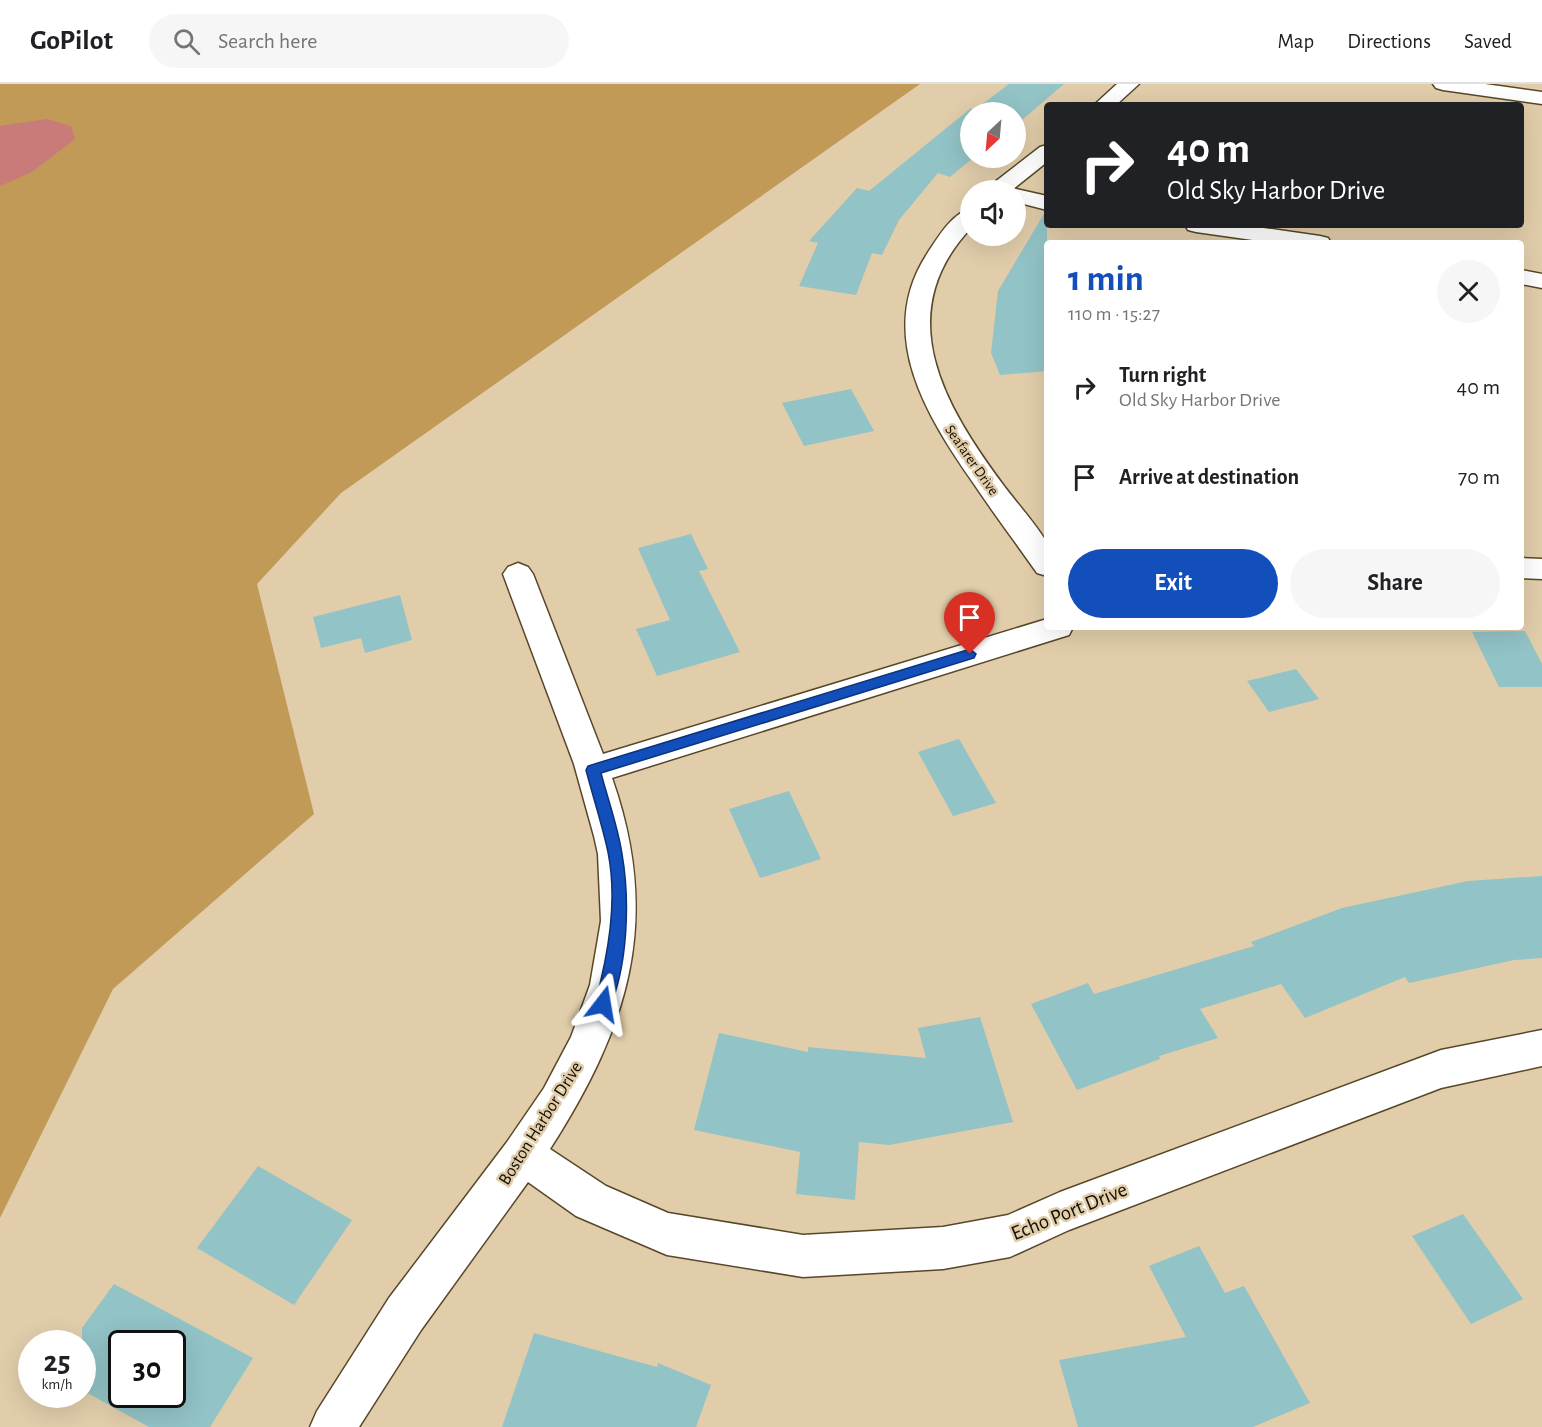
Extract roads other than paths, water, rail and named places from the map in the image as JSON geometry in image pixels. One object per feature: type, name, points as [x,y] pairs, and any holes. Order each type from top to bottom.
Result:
[{"type":"street","points":[[1108,102],[1129,84]]},
{"type":"street","points":[[1443,84],[1542,99]]},
{"type":"street","points":[[1012,180],[1044,153]]},
{"type":"street","points":[[1026,198],[1044,202]]},
{"type":"street","name":"Seafarer Drive","points":[[960,225],[926,274],[920,298],[917,324],[919,351],[926,380],[949,428],[1044,562]]},
{"type":"street","points":[[1218,228],[1300,240]]},
{"type":"street","points":[[1524,277],[1542,280]]},
{"type":"street","points":[[1524,568],[1542,569]]},
{"type":"street","name":"Boston Harbor Drive","points":[[333,1427],[405,1314],[524,1155],[568,1086],[588,1045],[603,1004],[613,964],[618,925],[619,889],[615,853],[593,770],[518,574]]},
{"type":"street","points":[[593,770],[1048,630]]},
{"type":"street","name":"Echo Port Drive","points":[[524,1155],[591,1201],[667,1234],[802,1256],[943,1248],[1010,1236],[1071,1208],[1441,1069],[1542,1048]]}]
